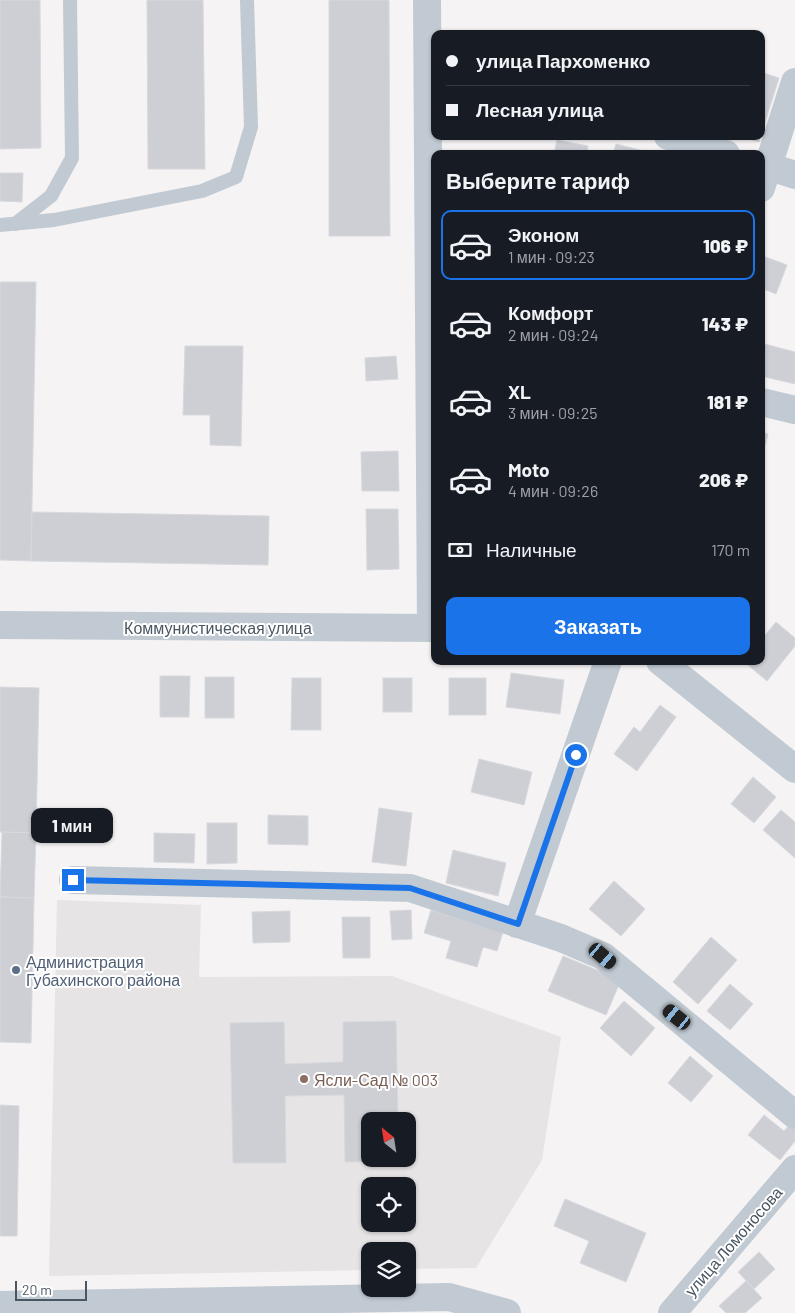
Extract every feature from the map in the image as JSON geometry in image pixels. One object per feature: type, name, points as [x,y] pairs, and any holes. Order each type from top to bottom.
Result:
[{"type":"street","points":[[426,0],[431,117]]},
{"type":"street","points":[[765,170],[795,82]]},
{"type":"street","points":[[681,140],[713,150]]},
{"type":"street","points":[[765,173],[795,175]]},
{"type":"street","points":[[765,403],[795,410]]},
{"type":"street","name":"Коммунистическая улица","points":[[0,626],[431,628]]},
{"type":"street","points":[[518,924],[607,665]]},
{"type":"street","points":[[665,665],[795,769]]},
{"type":"street","points":[[73,880],[410,888],[561,938],[603,956],[795,1115]]},
{"type":"street","name":"улица Ломоносова","points":[[672,1313],[795,1169]]},
{"type":"street","points":[[0,1305],[448,1297],[507,1313]]},
{"type":"lane","points":[[14,224],[52,196],[72,158],[70,0]]},
{"type":"lane","points":[[0,226],[54,220],[202,191],[236,177],[251,127],[247,0]]},
{"type":"shaded area","name":"Ясли-Сад № 003","points":[[57,900],[201,905],[199,977],[392,976],[561,1037],[542,1160],[476,1268],[416,1269],[416,1242],[361,1242],[361,1270],[49,1276]]},
{"type":"building","points":[[0,0],[40,0],[41,148],[0,149]]},
{"type":"building","points":[[147,0],[203,0],[205,169],[148,169]]},
{"type":"building","points":[[329,0],[389,0],[390,236],[329,236]]},
{"type":"building","points":[[765,73],[779,78],[765,122]]},
{"type":"building","points":[[557,140],[588,146],[588,150],[555,150]]},
{"type":"building","points":[[616,144],[640,150],[614,150]]},
{"type":"building","points":[[0,173],[23,173],[22,202],[0,201]]},
{"type":"building","points":[[765,257],[787,265],[776,294],[765,290]]},
{"type":"building","points":[[0,282],[36,282],[31,561],[0,560]]},
{"type":"building","points":[[765,344],[795,352],[795,384],[765,377]]},
{"type":"building","points":[[185,346],[243,346],[241,446],[210,445],[210,415],[183,415]]},
{"type":"building","points":[[396,356],[398,379],[366,381],[365,358]]},
{"type":"building","points":[[765,433],[768,434],[765,446]]},
{"type":"building","points":[[398,451],[399,491],[362,491],[361,452]]},
{"type":"building","points":[[366,509],[398,509],[399,569],[367,570]]},
{"type":"building","points":[[32,512],[269,516],[268,565],[31,561]]},
{"type":"building","points":[[776,622],[795,638],[795,646],[767,681],[748,665],[765,665],[765,635]]},
{"type":"building","points":[[511,673],[564,680],[560,714],[506,707]]},
{"type":"building","points":[[160,676],[190,676],[189,717],[160,717]]},
{"type":"building","points":[[205,677],[234,677],[234,718],[205,718]]},
{"type":"building","points":[[292,678],[321,678],[321,730],[291,730]]},
{"type":"building","points":[[383,678],[412,678],[412,712],[383,712]]},
{"type":"building","points":[[449,678],[486,678],[486,715],[449,715]]},
{"type":"building","points":[[0,687],[39,688],[36,833],[0,832]]},
{"type":"building","points":[[660,705],[676,717],[637,771],[614,754],[634,727],[640,732]]},
{"type":"building","points":[[479,759],[532,772],[524,805],[471,792]]},
{"type":"building","points":[[753,777],[776,797],[754,823],[731,804]]},
{"type":"building","points":[[379,808],[412,813],[406,866],[372,862]]},
{"type":"building","points":[[781,810],[795,822],[795,858],[763,830]]},
{"type":"building","points":[[268,815],[308,816],[308,845],[268,844]]},
{"type":"building","points":[[207,823],[237,823],[237,863],[207,864]]},
{"type":"building","points":[[2,832],[36,833],[34,898],[0,897]]},
{"type":"building","points":[[154,833],[195,834],[194,863],[154,862]]},
{"type":"building","points":[[453,850],[506,863],[498,896],[446,883]]},
{"type":"building","points":[[614,881],[645,909],[621,936],[589,909]]},
{"type":"building","name":"Администрация Губахинского района","points":[[0,897],[34,898],[31,1043],[0,1042]]},
{"type":"building","points":[[411,910],[412,939],[392,940],[390,911]]},
{"type":"building","points":[[431,910],[503,932],[497,951],[483,947],[477,967],[446,958],[451,941],[424,933]]},
{"type":"building","points":[[290,911],[290,942],[253,943],[252,912]]},
{"type":"building","points":[[342,917],[370,917],[370,958],[343,958]]},
{"type":"building","points":[[711,937],[737,960],[698,1004],[673,982]]},
{"type":"building","points":[[563,956],[621,980],[606,1015],[548,991]]},
{"type":"building","points":[[730,984],[753,1004],[730,1030],[707,1011]]},
{"type":"building","points":[[624,1001],[655,1028],[631,1056],[600,1028]]},
{"type":"building","points":[[396,1021],[398,1112],[361,1112],[361,1162],[345,1162],[344,1095],[285,1096],[286,1163],[233,1163],[230,1023],[284,1022],[285,1064],[343,1062],[343,1022]]},
{"type":"building","points":[[690,1056],[713,1076],[691,1102],[668,1083]]},
{"type":"building","points":[[0,1105],[19,1106],[17,1236],[0,1236]]},
{"type":"building","points":[[764,1115],[784,1131],[790,1124],[795,1128],[795,1141],[780,1160],[748,1135]]},
{"type":"building","points":[[565,1199],[646,1233],[626,1282],[580,1263],[589,1241],[554,1226]]},
{"type":"building","points":[[759,1252],[775,1269],[754,1289],[738,1272]]},
{"type":"building","points":[[746,1281],[762,1298],[745,1313],[726,1313],[719,1306]]},
{"type":"place","name":"Администрация Губахинского района","points":[[16,970]]},
{"type":"place","name":"Ясли-Сад № 003","points":[[304,1079]]},
{"type":"route","points":[[73,880],[410,888],[518,924],[576,755]]}]
